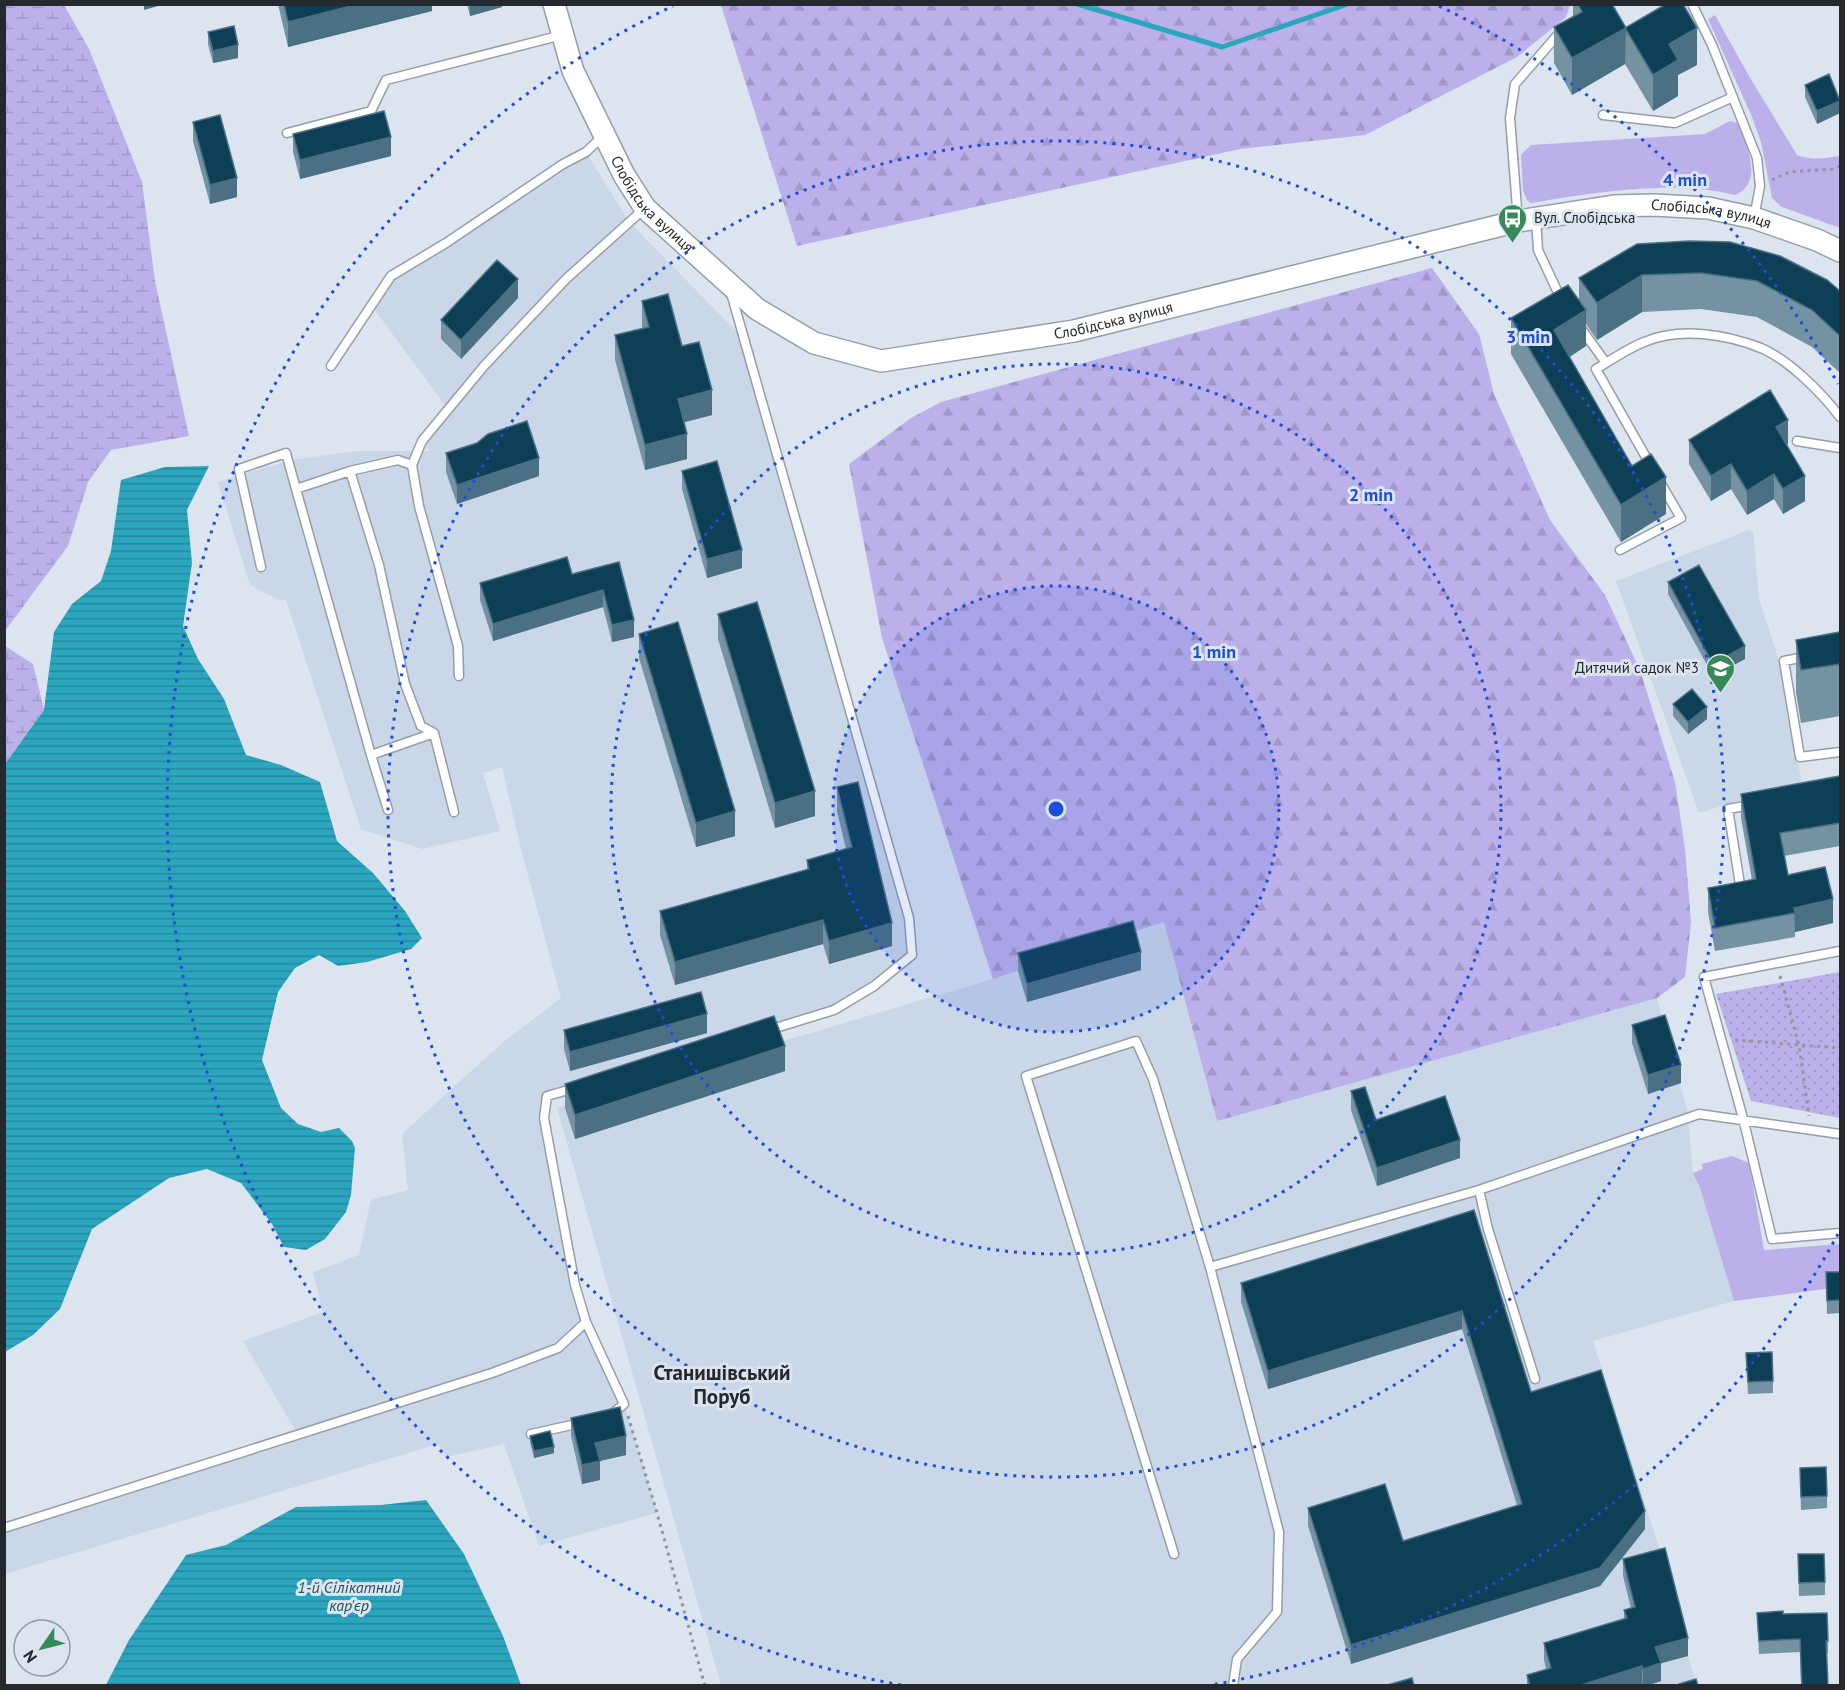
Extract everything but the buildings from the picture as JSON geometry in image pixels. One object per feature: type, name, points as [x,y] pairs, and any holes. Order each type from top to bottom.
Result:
[{"type":"street","name":"Слобідська вулиця","points":[[554,4],[573,71],[624,175],[645,208],[757,309],[814,343],[881,361],[1074,331],[1527,220],[1614,206],[1654,205],[1708,208],[1755,218],[1817,240],[1840,251]]},
{"type":"lane","points":[[1692,4],[1712,45],[1757,158],[1760,186],[1755,218]]},
{"type":"lane","points":[[1565,26],[1515,84],[1510,118],[1527,220],[1561,300],[1568,309]]},
{"type":"lane","points":[[287,133],[371,111],[386,80],[563,35]]},
{"type":"lane","points":[[1604,115],[1675,123],[1733,97]]},
{"type":"lane","points":[[331,366],[391,276],[446,243],[563,164],[586,152],[605,134]]},
{"type":"lane","points":[[459,676],[458,646],[419,506],[412,465],[422,441],[484,366],[566,279],[645,208]]},
{"type":"lane","points":[[729,284],[909,918],[912,955],[874,986],[834,1010],[757,1034]]},
{"type":"lane","points":[[1574,318],[1606,363]]},
{"type":"lane","points":[[1620,550],[1681,518],[1596,369],[1644,342],[1672,334],[1695,333],[1728,338],[1762,349],[1800,374],[1827,399],[1840,417]]},
{"type":"lane","points":[[1797,441],[1840,448]]},
{"type":"lane","points":[[261,567],[239,470],[286,453],[388,810]]},
{"type":"lane","points":[[296,489],[350,471],[398,460],[412,465]]},
{"type":"lane","points":[[350,471],[379,565],[405,684],[421,726],[434,733],[454,813]]},
{"type":"lane","points":[[1818,655],[1784,661],[1800,757],[1840,752]]},
{"type":"lane","points":[[371,755],[434,733]]},
{"type":"lane","points":[[1742,895],[1728,809],[1762,804]]},
{"type":"lane","points":[[1840,951],[1704,976],[1744,1122],[1772,1239],[1840,1233]]},
{"type":"lane","points":[[1174,1554],[1026,1076],[1136,1041],[1153,1079],[1210,1267],[1279,1532],[1277,1612],[1237,1659],[1233,1686]]},
{"type":"lane","points":[[580,1086],[547,1096],[544,1118],[576,1285],[586,1322],[624,1404],[607,1417]]},
{"type":"lane","points":[[1210,1267],[1479,1190],[1699,1114],[1840,1134]]},
{"type":"lane","points":[[1479,1190],[1488,1228],[1535,1379]]},
{"type":"lane","points":[[4,1528],[492,1373],[558,1348],[586,1322]]},
{"type":"lane","points":[[531,1434],[585,1422]]},
{"type":"path","points":[[1760,186],[1789,172],[1833,169],[1840,166]]},
{"type":"path","points":[[1776,963],[1799,1045],[1810,1131]]},
{"type":"path","points":[[1721,1039],[1840,1048]]},
{"type":"path","points":[[624,1404],[705,1686]]},
{"type":"shaded area","points":[[586,152],[629,222],[743,338],[909,918],[912,955],[834,1010],[547,1096],[544,1119],[586,1322],[624,1404],[657,1513],[539,1546],[504,1444],[446,1457],[438,1444],[5,1574],[5,1527],[298,1435],[243,1341],[323,1312],[313,1272],[359,1255],[371,1200],[408,1190],[402,1134],[501,1044],[561,998],[520,845],[502,767],[483,773],[500,831],[422,849],[361,829],[286,600],[279,600],[250,585],[218,482],[291,460],[357,451],[430,451],[422,441],[448,409],[371,305],[391,276]]},
{"type":"shaded area","name":"Дитячий садок №3","points":[[1749,530],[1753,532],[1759,599],[1780,664],[1788,724],[1802,781],[1699,813],[1616,581]]},
{"type":"shaded area","points":[[1164,922],[1217,1121],[1657,998],[1687,1110],[1693,1173],[1700,1188],[1734,1301],[1593,1341],[1665,1566],[1696,1685],[721,1685],[557,1108],[993,979]]},
{"type":"green space","points":[[5,4],[64,5],[89,49],[142,182],[155,281],[189,436],[111,450],[88,482],[68,546],[5,631]]},
{"type":"green space","points":[[721,4],[1570,5],[1566,17],[1517,57],[1365,135],[1240,149],[797,246]]},
{"type":"green space","points":[[1715,15],[1797,155],[1813,158],[1840,156],[1840,228],[1782,207],[1772,198],[1761,142],[1708,19]]},
{"type":"green space","points":[[1730,121],[1737,123],[1740,128],[1751,165],[1749,182],[1744,190],[1735,195],[1686,188],[1633,189],[1531,203],[1527,200],[1523,190],[1521,155],[1531,145],[1705,134]]},
{"type":"green space","points":[[1432,268],[1479,334],[1494,394],[1550,520],[1605,595],[1640,670],[1675,782],[1685,849],[1691,922],[1685,977],[1657,998],[1217,1121],[1164,922],[993,979],[882,638],[849,464],[911,418],[941,402]]},
{"type":"green space","points":[[5,646],[33,664],[44,710],[5,764]]},
{"type":"green space","points":[[1840,972],[1840,1118],[1751,1101],[1716,994]]},
{"type":"green space","points":[[1732,1156],[1749,1163],[1764,1250],[1840,1244],[1840,1287],[1734,1301],[1700,1188],[1693,1173],[1703,1169],[1702,1164]]},
{"type":"water","points":[[209,466],[187,510],[192,563],[183,626],[198,659],[224,699],[246,755],[281,765],[320,782],[337,841],[373,873],[405,911],[422,938],[411,949],[367,962],[338,966],[319,955],[295,968],[278,992],[262,1060],[281,1108],[298,1124],[321,1132],[339,1128],[352,1141],[355,1148],[351,1195],[346,1212],[325,1239],[306,1250],[284,1247],[272,1224],[241,1183],[207,1169],[169,1178],[92,1229],[60,1309],[33,1335],[5,1352],[5,764],[44,710],[54,632],[72,604],[101,581],[111,551],[121,480],[165,467]]},
{"type":"water","name":"1-й Сілікатний кар'єр","points":[[426,1500],[464,1554],[503,1636],[521,1685],[106,1685],[129,1640],[186,1555],[226,1545],[296,1507],[381,1505]]},
{"type":"waterway","points":[[1077,4],[1222,47],[1348,4]]},
{"type":"place","name":"Вул. Слобідська","points":[[1513,244]]},
{"type":"place","name":"Дитячий садок №3","points":[[1720,694]]},
{"type":"district","name":"Станишівський Поруб","points":[[722,1385]]}]
